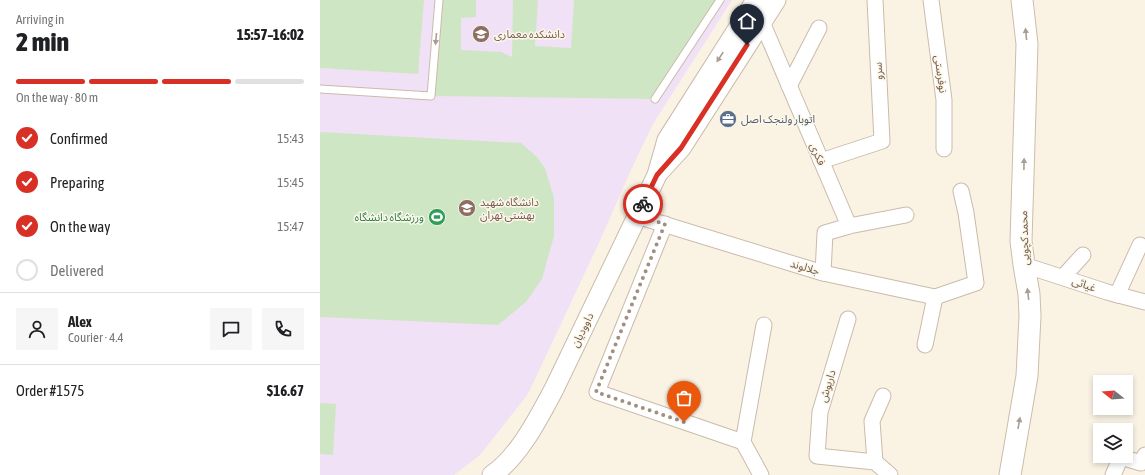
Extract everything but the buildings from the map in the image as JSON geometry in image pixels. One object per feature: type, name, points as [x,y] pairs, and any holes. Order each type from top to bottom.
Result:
[{"type":"main road","name":"محمد کچویی","points":[[1010,475],[1020,450],[1030,324],[1029,294],[1021,241],[1027,44],[1022,0]]},
{"type":"street","name":"داوودیان","points":[[492,475],[498,471],[516,451],[538,418],[554,389],[657,175],[667,140],[756,0]]},
{"type":"street","name":"داوودیان","points":[[657,175],[681,148],[776,0]]},
{"type":"street","name":"سرو","points":[[821,161],[882,141],[875,0]]},
{"type":"street","name":"نوفرستی","points":[[931,0],[944,100],[944,149]]},
{"type":"street","name":"فکری","points":[[762,22],[849,226]]},
{"type":"street","points":[[789,86],[819,28]]},
{"type":"street","points":[[926,345],[935,297],[976,283],[966,213],[961,191]]},
{"type":"street","points":[[823,273],[825,234],[849,226],[906,215]]},
{"type":"street","name":"جلالوند","points":[[637,216],[823,273],[935,297]]},
{"type":"street","points":[[665,224],[596,392],[743,442]]},
{"type":"street","points":[[1117,295],[1140,245]]},
{"type":"street","points":[[1062,277],[1083,255]]},
{"type":"street","name":"غیاثی","points":[[1024,265],[1117,295],[1145,302]]},
{"type":"street","name":"داریوش","points":[[848,319],[820,412],[817,456],[876,462]]},
{"type":"street","points":[[760,475],[743,442],[764,324]]},
{"type":"street","points":[[883,396],[872,421],[876,462],[890,475]]},
{"type":"street","points":[[1113,475],[1121,457],[1141,464],[1145,455]]},
{"type":"lane","points":[[320,89],[432,96],[439,0]]},
{"type":"lane","points":[[655,99],[720,0]]},
{"type":"shaded area","name":"دانشگاه شهید بهشتی تهران","points":[[320,0],[732,0],[653,124],[528,394],[480,455],[454,475],[320,475]]},
{"type":"green space","points":[[320,0],[424,0],[418,74],[320,68]]},
{"type":"green space","points":[[439,0],[476,0],[476,17],[461,18],[461,50],[501,52],[512,57],[513,0],[538,0],[535,46],[571,48],[574,0],[720,0],[655,99],[431,96]]},
{"type":"green space","name":"ورزشگاه دانشگاه","points":[[320,132],[521,143],[537,157],[545,168],[554,198],[554,236],[542,279],[526,302],[498,325],[320,317]]},
{"type":"green space","points":[[320,403],[336,404],[333,455],[320,454]]},
{"type":"way so far","points":[[643,204],[637,216],[665,224],[596,392],[684,422]]},
{"type":"place","name":"دانشکده معماری","points":[[481,34]]},
{"type":"place","name":"اتوبار ولنجک اصل","points":[[728,119]]},
{"type":"place","name":"دانشگاه شهید بهشتی تهران","points":[[467,208]]},
{"type":"place","name":"ورزشگاه دانشگاه","points":[[437,217]]},
{"type":"route","points":[[643,204],[657,175],[681,148],[747,45]]}]
